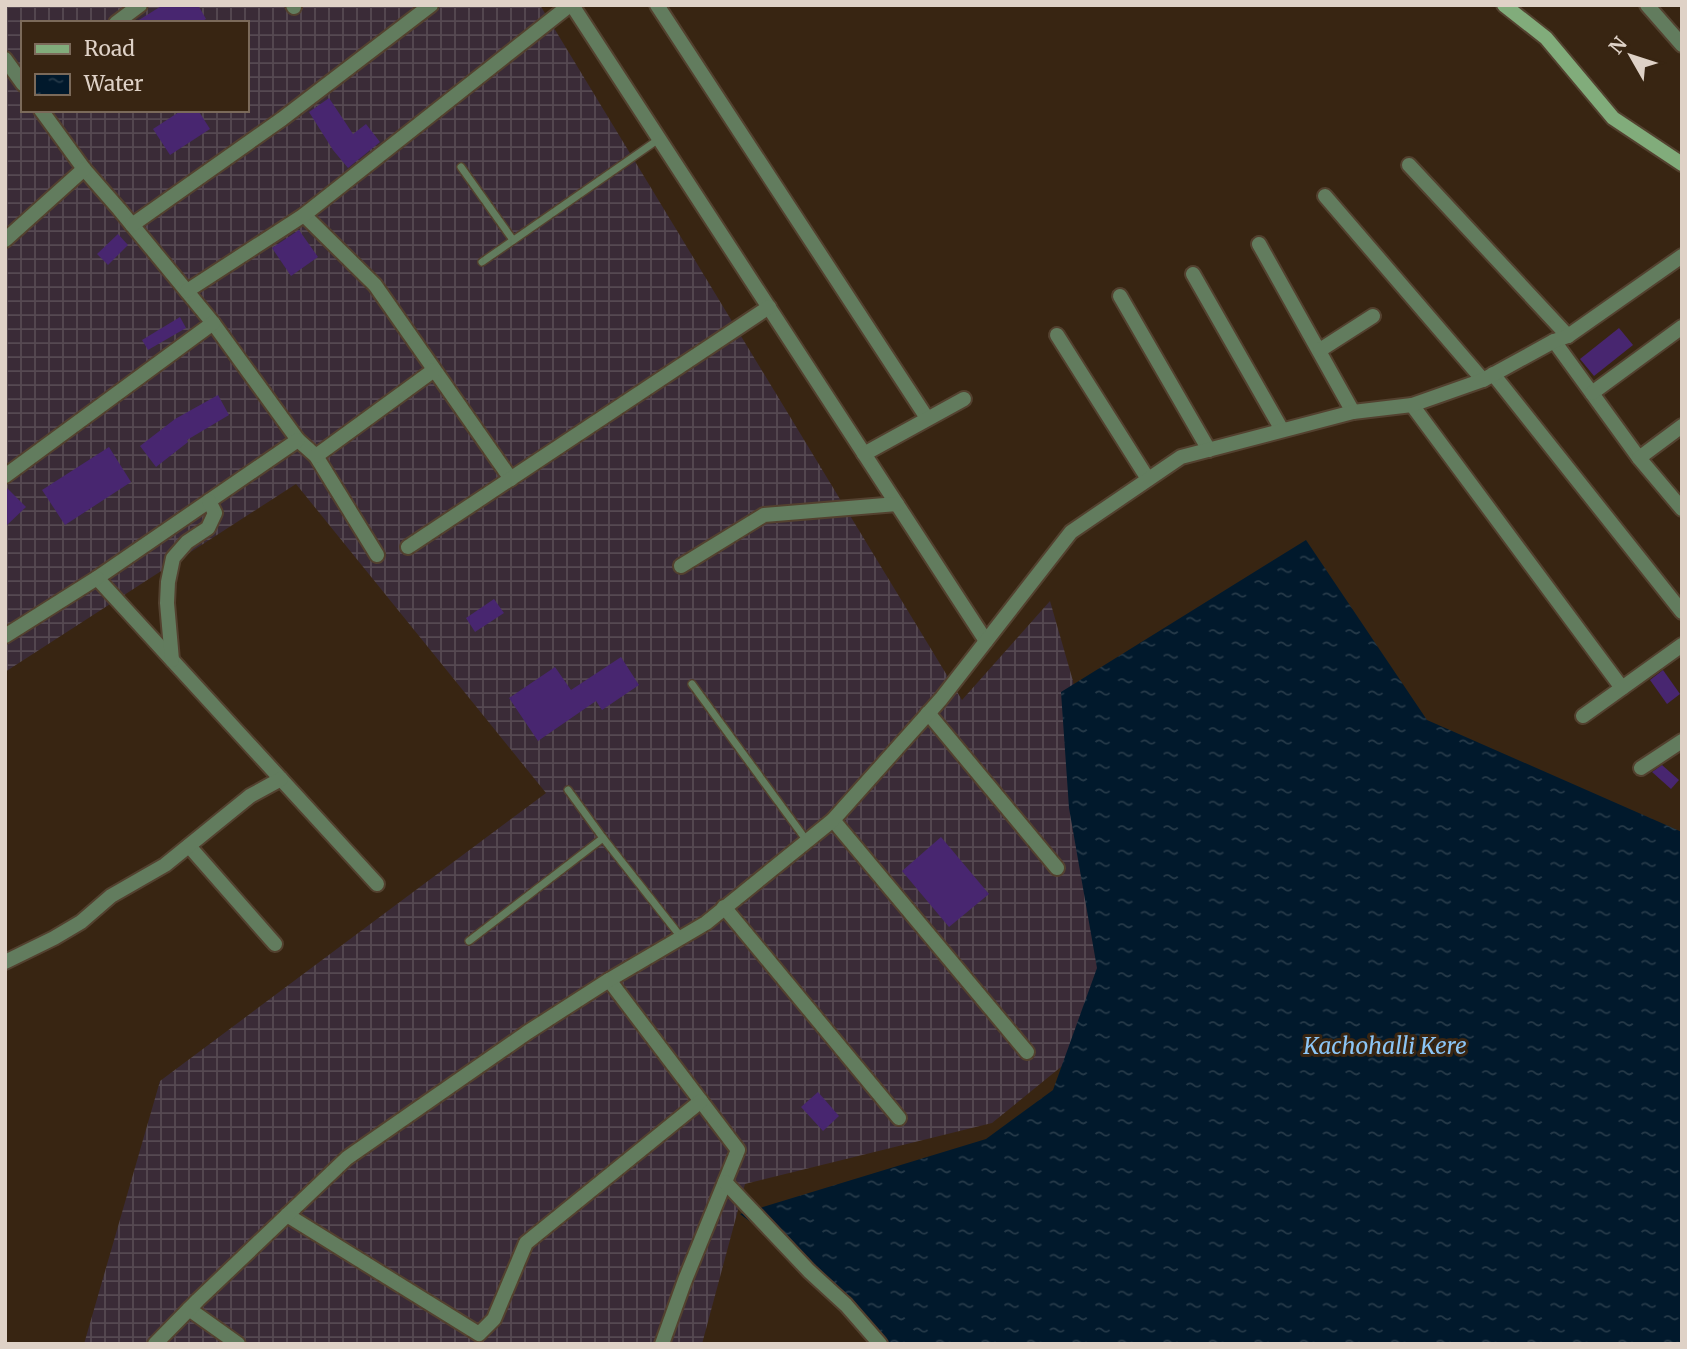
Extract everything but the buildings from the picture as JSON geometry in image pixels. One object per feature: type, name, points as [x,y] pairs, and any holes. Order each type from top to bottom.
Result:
[{"type":"main road","points":[[1504,5],[1546,38],[1613,118],[1682,164]]},
{"type":"street","points":[[119,21],[140,5]]},
{"type":"street","points":[[132,225],[282,119],[431,5]]},
{"type":"street","points":[[187,290],[304,215],[571,5],[986,641]]},
{"type":"street","points":[[657,5],[927,418]]},
{"type":"street","points":[[1647,5],[1682,45]]},
{"type":"street","points":[[5,59],[21,81]]},
{"type":"street","points":[[42,112],[84,169],[213,323],[298,440],[316,456],[377,555]]},
{"type":"street","points":[[1409,165],[1568,336]]},
{"type":"street","points":[[5,240],[84,169]]},
{"type":"street","points":[[1325,196],[1488,377],[1682,612]]},
{"type":"street","points":[[304,215],[374,285],[510,479]]},
{"type":"street","points":[[1259,244],[1353,412]]},
{"type":"street","points":[[155,1344],[347,1158],[528,1032],[608,980],[706,923],[833,820],[928,713],[1071,532],[1181,457],[1353,412],[1412,405],[1488,377],[1568,336],[1682,256]]},
{"type":"street","points":[[1194,274],[1282,430]]},
{"type":"street","points":[[1120,296],[1209,450]]},
{"type":"street","points":[[408,547],[769,307]]},
{"type":"street","points":[[1320,350],[1373,316]]},
{"type":"street","points":[[5,476],[213,323]]},
{"type":"street","points":[[1592,393],[1682,327]]},
{"type":"street","points":[[1057,335],[1148,479]]},
{"type":"street","points":[[1554,341],[1639,458],[1682,509]]},
{"type":"street","points":[[316,456],[434,370]]},
{"type":"street","points":[[864,454],[964,398]]},
{"type":"street","points":[[1412,405],[1622,688]]},
{"type":"street","points":[[1639,458],[1682,426]]},
{"type":"street","points":[[5,636],[97,578],[298,440]]},
{"type":"street","points":[[172,660],[167,603],[173,558],[187,542],[208,528],[215,513],[209,501]]},
{"type":"street","points":[[681,566],[764,514],[897,504]]},
{"type":"street","points":[[97,578],[377,884]]},
{"type":"street","points":[[1583,716],[1682,645]]},
{"type":"street","points":[[928,713],[1056,868]]},
{"type":"street","points":[[1641,768],[1682,741]]},
{"type":"street","points":[[5,962],[81,922],[111,896],[164,865],[250,796],[281,779]]},
{"type":"street","points":[[833,820],[1027,1052]]},
{"type":"street","points":[[189,846],[275,944]]},
{"type":"street","points":[[724,908],[899,1118]]},
{"type":"street","points":[[608,980],[738,1150],[662,1344]]},
{"type":"street","points":[[288,1215],[479,1334],[494,1319],[526,1243],[701,1101]]},
{"type":"street","points":[[724,1182],[809,1272],[846,1305],[880,1344]]},
{"type":"street","points":[[189,1309],[238,1344]]},
{"type":"lane","points":[[482,262],[659,139]]},
{"type":"lane","points":[[461,167],[513,240]]},
{"type":"lane","points":[[692,684],[807,841]]},
{"type":"lane","points":[[568,790],[681,937]]},
{"type":"lane","points":[[469,941],[603,838]]},
{"type":"shaded area","points":[[5,5],[540,5],[962,700],[1050,601],[1073,681],[1111,942],[1072,1058],[992,1123],[745,1184],[702,1344],[84,1344],[160,1081],[546,793],[296,484],[5,672]]},
{"type":"water","name":"Kachohalli Kere","points":[[1306,540],[1427,720],[1682,832],[1682,1344],[889,1344],[851,1297],[740,1214],[986,1139],[1053,1090],[1097,968],[1069,808],[1061,692]]}]
